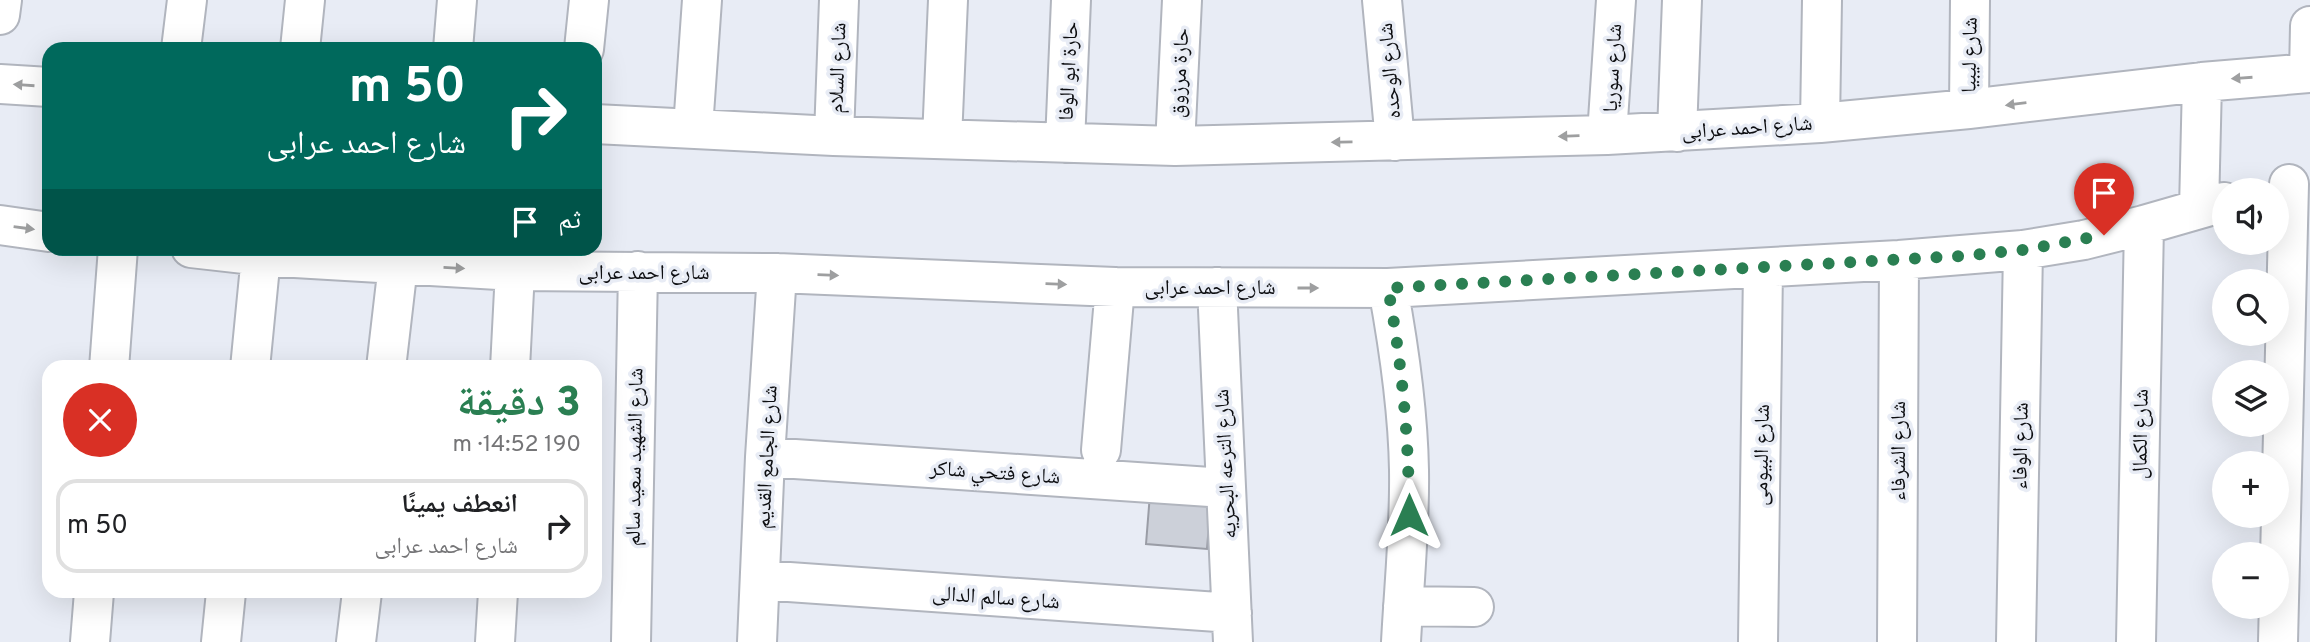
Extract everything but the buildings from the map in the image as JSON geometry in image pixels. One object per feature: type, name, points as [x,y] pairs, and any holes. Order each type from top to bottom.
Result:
[{"type":"street","points":[[0,15],[2,0]]},
{"type":"street","points":[[182,42],[187,0]]},
{"type":"street","points":[[301,42],[305,0]]},
{"type":"street","points":[[454,42],[457,0]]},
{"type":"street","points":[[585,42],[589,0]]},
{"type":"street","points":[[693,128],[702,0]]},
{"type":"street","name":"شارع السلام","points":[[834,136],[839,0]]},
{"type":"street","points":[[942,139],[948,0]]},
{"type":"street","name":"حارة ابو الوفا","points":[[1065,142],[1071,0]]},
{"type":"street","name":"حارة مرزوق","points":[[1175,146],[1182,0]]},
{"type":"street","name":"شارع الوحده","points":[[1382,0],[1395,141]]},
{"type":"street","name":"شارع سوريا","points":[[1607,135],[1616,0]]},
{"type":"street","points":[[1677,132],[1682,0]]},
{"type":"street","points":[[1820,122],[1822,0]]},
{"type":"street","name":"شارع ليبيا","points":[[1969,109],[1970,0]]},
{"type":"street","points":[[2310,26],[2310,73]]},
{"type":"street","name":"شارع احمد عرابى","points":[[602,124],[834,136],[1175,146],[1607,135],[1820,122],[1969,109],[2202,82],[2310,73]]},
{"type":"street","points":[[2202,82],[2212,206]]},
{"type":"street","points":[[0,83],[42,86]]},
{"type":"street","name":"شارع احمد عرابى","points":[[261,256],[515,271],[777,272],[1115,287],[1388,288],[1899,260],[2023,250],[2084,240],[2212,206]]},
{"type":"street","points":[[0,225],[42,231]]},
{"type":"street","name":"شارع الكمال","points":[[2136,642],[2144,226]]},
{"type":"street","name":"شارع الوفاء","points":[[2016,642],[2023,250]]},
{"type":"street","points":[[2278,642],[2286,255]]},
{"type":"street","points":[[110,360],[116,256]]},
{"type":"street","points":[[251,360],[261,256]]},
{"type":"street","name":"شارع الشرفاء","points":[[1897,642],[1899,260]]},
{"type":"street","points":[[387,360],[398,265]]},
{"type":"street","name":"شارع البيومى","points":[[1758,642],[1763,268]]},
{"type":"street","points":[[510,360],[515,271]]},
{"type":"street","name":"شارع الشهيد سعيد سالم","points":[[631,642],[638,271]]},
{"type":"street","name":"شارع الجامع القديم","points":[[757,642],[777,272]]},
{"type":"street","points":[[1101,450],[1115,287]]},
{"type":"street","name":"شارع الترعه البحريه","points":[[1217,287],[1232,628]]},
{"type":"street","points":[[1388,288],[1402,378],[1409,469],[1402,624],[1474,607]]},
{"type":"street","name":"شارع فتحي شاكر","points":[[765,457],[1225,488]]},
{"type":"street","name":"شارع سالم الدالى","points":[[760,580],[1232,628]]},
{"type":"street","points":[[90,642],[94,598]]},
{"type":"street","points":[[221,642],[225,598]]},
{"type":"street","points":[[356,642],[361,598]]},
{"type":"street","points":[[495,642],[498,598]]},
{"type":"route","points":[[1409,515],[1407,424],[1388,288],[1961,256],[2023,250],[2104,235]]}]
